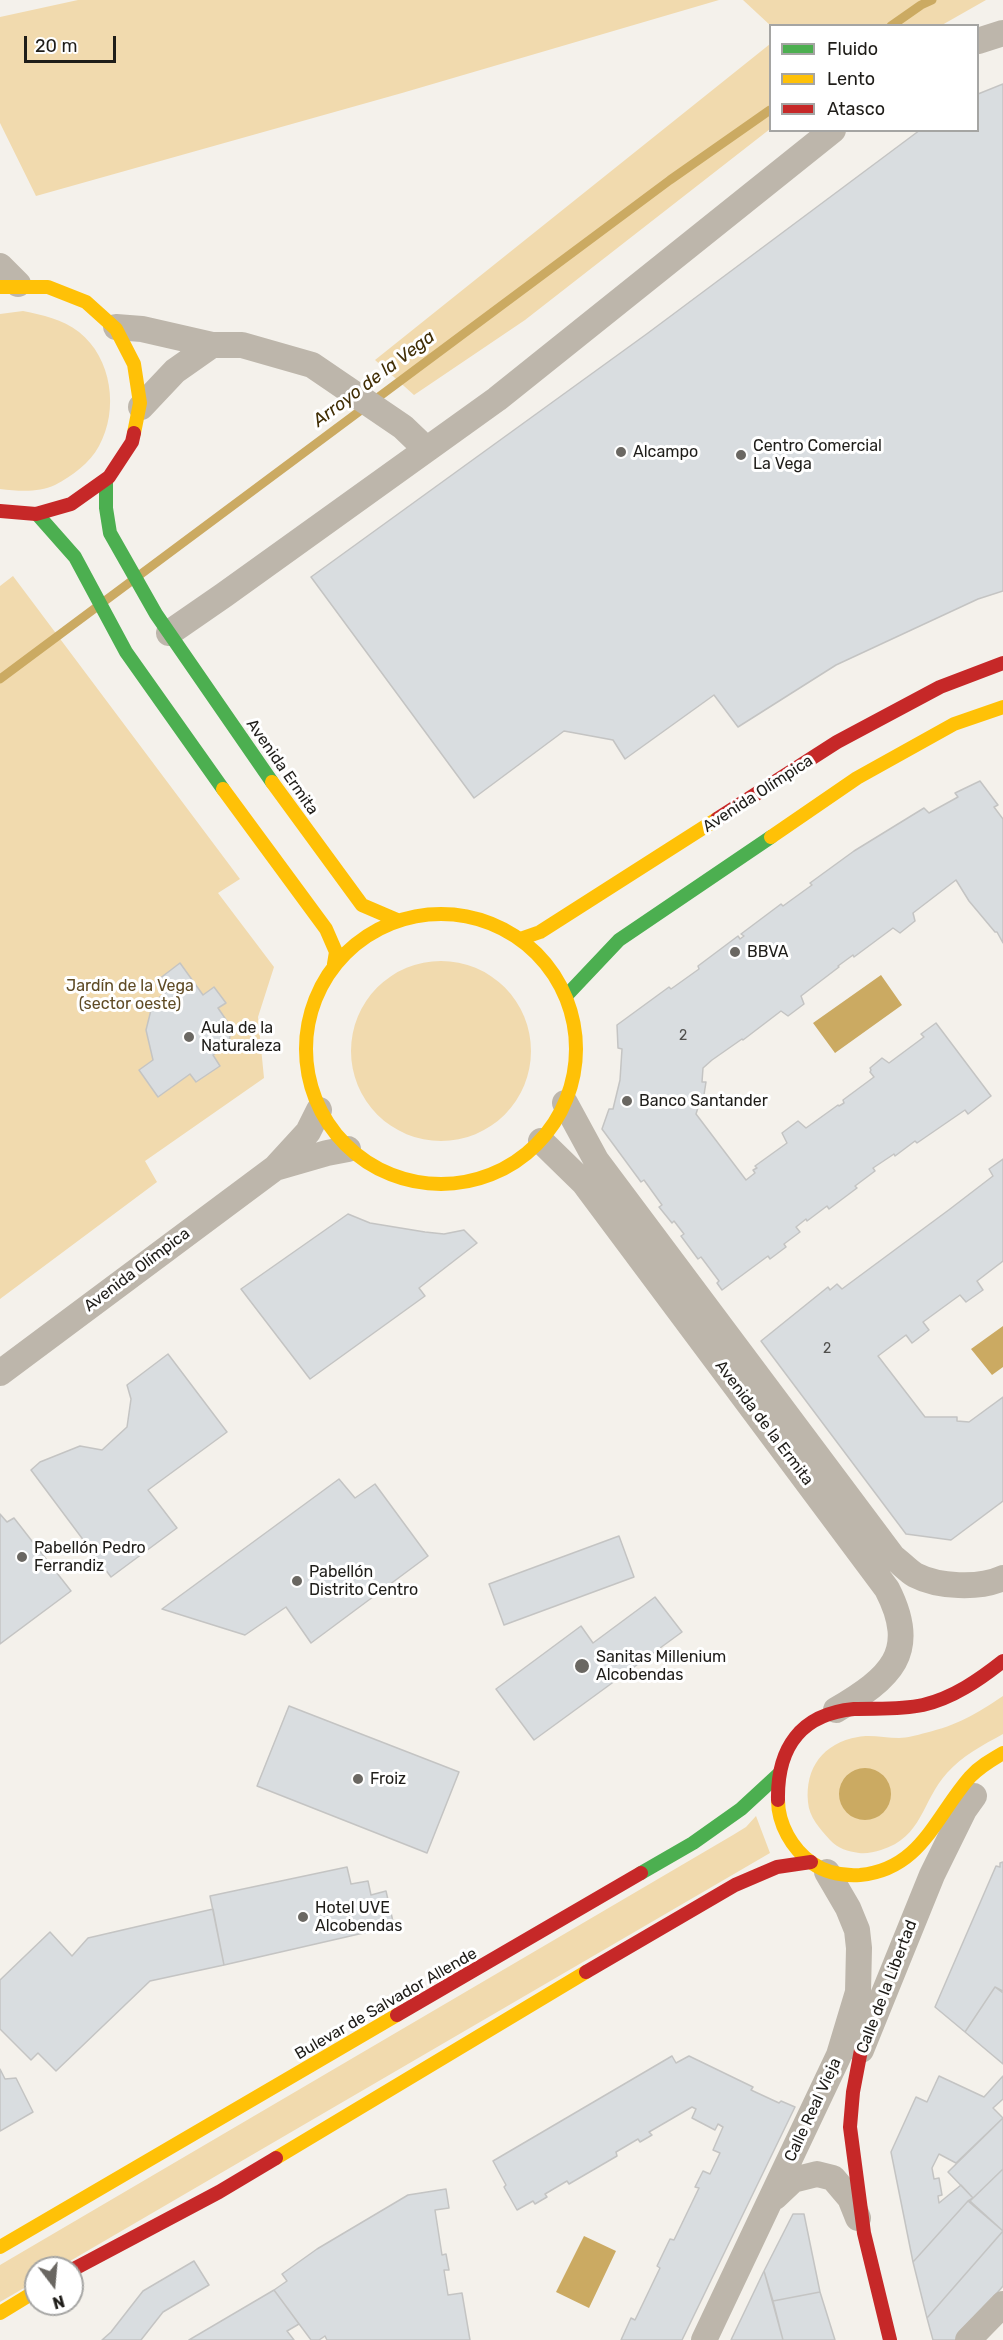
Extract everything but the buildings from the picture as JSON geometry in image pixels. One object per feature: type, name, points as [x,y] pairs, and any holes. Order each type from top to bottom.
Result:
[{"type":"street","points":[[979,41],[1003,33]]},
{"type":"street","points":[[163,623],[225,596],[497,399],[831,132]]},
{"type":"street","points":[[0,266],[9,286],[46,286],[72,294],[96,308],[116,327],[130,352],[139,378],[141,407],[130,447],[106,481],[86,497],[62,508],[37,514],[0,511]]},
{"type":"street","points":[[116,327],[142,329],[212,345],[242,345],[312,365],[403,427],[426,449]]},
{"type":"street","points":[[141,407],[175,370],[212,345]]},
{"type":"street","name":"Avenida Ermita","points":[[106,481],[106,508],[110,533],[163,623],[294,815],[362,905],[397,920]]},
{"type":"street","points":[[37,514],[75,557],[126,652],[252,830],[326,929],[336,952],[334,964],[310,1009],[305,1061],[319,1110],[332,1131],[348,1149],[394,1177],[446,1185],[498,1172],[540,1141],[565,1103],[575,1072],[576,1031],[566,996],[547,964],[520,939],[485,921],[442,913],[397,920],[363,938],[334,964]]},
{"type":"street","name":"Avenida Olímpica","points":[[520,939],[550,926],[837,742],[940,687],[1003,663]]},
{"type":"street","points":[[566,996],[619,940],[858,778],[954,724],[1003,707]]},
{"type":"street","name":"Avenida de la Ermita","points":[[565,1103],[596,1160],[893,1557],[914,1574],[948,1584],[978,1584],[1003,1578]]},
{"type":"street","name":"Avenida Olímpica","points":[[0,1373],[275,1168],[309,1132],[319,1110]]},
{"type":"street","name":"Avenida de la Ermita","points":[[540,1141],[584,1183],[888,1589],[898,1609],[900,1625],[898,1658],[871,1688],[836,1710]]},
{"type":"street","name":"Avenida Olímpica","points":[[275,1168],[348,1149]]},
{"type":"street","points":[[819,1867],[796,1847],[783,1827],[779,1812],[779,1774],[788,1748],[800,1731],[817,1718],[836,1710],[909,1707],[927,1704],[956,1694],[1003,1661]]},
{"type":"street","points":[[84,2264],[219,2192],[724,1890],[760,1872],[789,1863],[819,1867],[843,1876],[862,1875],[901,1863],[928,1838],[971,1775],[1003,1753]]},
{"type":"street","name":"Calle de la Libertad","points":[[890,2340],[864,2233],[850,2127],[853,2092],[861,2050],[947,1843],[964,1810],[1003,1762]]},
{"type":"street","name":"Bulevar de Salvador Allende","points":[[0,2247],[693,1843],[741,1809],[779,1774]]},
{"type":"street","name":"Calle Real Vieja","points":[[704,2340],[839,2055],[858,1992],[857,1930],[848,1908],[819,1867]]},
{"type":"street","points":[[768,2203],[794,2180],[817,2174],[833,2178],[850,2198],[864,2233]]},
{"type":"street","points":[[0,2313],[24,2298]]},
{"type":"street","points":[[968,2340],[1003,2304]]},
{"type":"green space","points":[[78,0],[719,0],[402,93],[36,196],[0,123],[0,17]]},
{"type":"green space","points":[[743,0],[986,0],[944,24],[769,24]]},
{"type":"green space","points":[[769,45],[769,130],[525,320],[414,395],[375,360]]},
{"type":"green space","points":[[23,311],[66,324],[90,343],[105,370],[110,401],[105,432],[91,458],[74,473],[55,485],[28,491],[0,489],[0,314]]},
{"type":"green space","name":"Jardín de la Vega (sector oeste)","points":[[13,576],[240,879],[218,893],[274,967],[258,1017],[264,1078],[145,1161],[157,1182],[0,1299],[0,586]]},
{"type":"green space","points":[[441,961],[475,968],[491,976],[504,988],[516,1001],[524,1017],[531,1051],[524,1085],[516,1101],[504,1114],[491,1126],[475,1134],[441,1141],[407,1134],[391,1126],[378,1114],[366,1101],[358,1085],[351,1051],[358,1017],[366,1001],[378,988],[391,976],[407,968]]},
{"type":"green space","points":[[1003,1696],[1003,1734],[973,1751],[947,1773],[938,1784],[920,1818],[905,1837],[881,1850],[859,1853],[840,1848],[822,1832],[810,1813],[808,1790],[813,1768],[826,1751],[846,1740],[863,1736],[902,1738],[937,1730],[966,1718]]},
{"type":"green space","points":[[756,1816],[770,1853],[79,2256],[24,2256],[24,2288],[0,2302],[0,2265],[746,1827]]},
{"type":"shaded area","points":[[881,975],[902,1005],[835,1053],[813,1023]]},
{"type":"shaded area","points":[[1003,1326],[1003,1367],[992,1375],[971,1349]]},
{"type":"shaded area","points":[[865,1768],[875,1770],[883,1776],[889,1784],[891,1794],[889,1804],[883,1812],[875,1818],[865,1820],[855,1818],[847,1812],[841,1804],[839,1794],[841,1784],[847,1776],[855,1770]]},
{"type":"shaded area","points":[[584,2236],[616,2251],[589,2308],[556,2292]]},
{"type":"waterway","name":"Arroyo de la Vega","points":[[894,24],[932,0]]},
{"type":"waterway","name":"Arroyo de la Vega","points":[[0,679],[670,180],[769,111]]},
{"type":"traffic: fast","points":[[106,481],[106,508],[110,533],[156,614],[272,782]]},
{"type":"traffic: fast","points":[[37,514],[75,557],[126,652],[223,789]]},
{"type":"traffic: fast","points":[[566,996],[619,940],[771,837]]},
{"type":"traffic: fast","points":[[641,1873],[693,1843],[741,1809],[779,1774]]},
{"type":"traffic: slow","points":[[0,287],[48,287],[86,302],[116,329],[134,364],[140,403],[134,433]]},
{"type":"traffic: slow","points":[[771,837],[857,778],[954,724],[1003,707]]},
{"type":"traffic: slow","points":[[272,782],[362,905],[397,920]]},
{"type":"traffic: slow","points":[[223,789],[326,929],[336,952],[334,964]]},
{"type":"traffic: slow","points":[[520,939],[540,932],[717,819]]},
{"type":"traffic: slow","points":[[441,914],[467,917],[493,924],[527,945],[545,963],[566,997],[573,1023],[576,1049],[573,1075],[566,1101],[545,1135],[527,1153],[493,1174],[467,1181],[441,1184],[415,1181],[389,1174],[355,1153],[337,1135],[316,1101],[309,1075],[306,1049],[309,1023],[316,997],[337,963],[355,945],[389,924],[415,917],[441,914]]},
{"type":"traffic: slow","points":[[778,1800],[783,1827],[798,1851],[812,1863],[841,1874],[860,1875],[881,1871],[898,1863],[912,1852],[925,1839],[970,1777],[1003,1753]]},
{"type":"traffic: slow","points":[[276,2158],[586,1972]]},
{"type":"traffic: slow","points":[[0,2247],[397,2015]]},
{"type":"traffic: slow","points":[[0,2313],[24,2298]]},
{"type":"traffic: jam","points":[[0,511],[36,514],[71,504],[109,477],[132,442],[134,433]]},
{"type":"traffic: jam","points":[[717,819],[837,742],[940,687],[1003,663]]},
{"type":"traffic: jam","points":[[778,1800],[782,1765],[787,1750],[795,1737],[819,1718],[835,1712],[854,1709],[906,1708],[934,1702],[965,1688],[1003,1661]]},
{"type":"traffic: jam","points":[[586,1972],[735,1885],[777,1867],[811,1862]]},
{"type":"traffic: jam","points":[[397,2015],[641,1873]]},
{"type":"traffic: jam","points":[[861,2050],[853,2092],[850,2127],[864,2233],[890,2340]]},
{"type":"traffic: jam","points":[[84,2264],[219,2192],[276,2158]]},
{"type":"place","name":"Alcampo","points":[[621,452]]},
{"type":"place","name":"Centro Comercial La Vega","points":[[741,455]]},
{"type":"place","name":"BBVA","points":[[735,952]]},
{"type":"place","name":"Aula de la Naturaleza","points":[[189,1037]]},
{"type":"place","name":"Banco Santander","points":[[627,1101]]},
{"type":"place","name":"Pabellón Pedro Ferrandiz","points":[[22,1557]]},
{"type":"place","name":"Pabellón Distrito Centro","points":[[297,1581]]},
{"type":"place","name":"Sanitas Millenium Alcobendas","points":[[582,1666]]},
{"type":"place","name":"Froiz","points":[[358,1779]]},
{"type":"place","name":"Hotel UVE Alcobendas","points":[[303,1917]]}]
